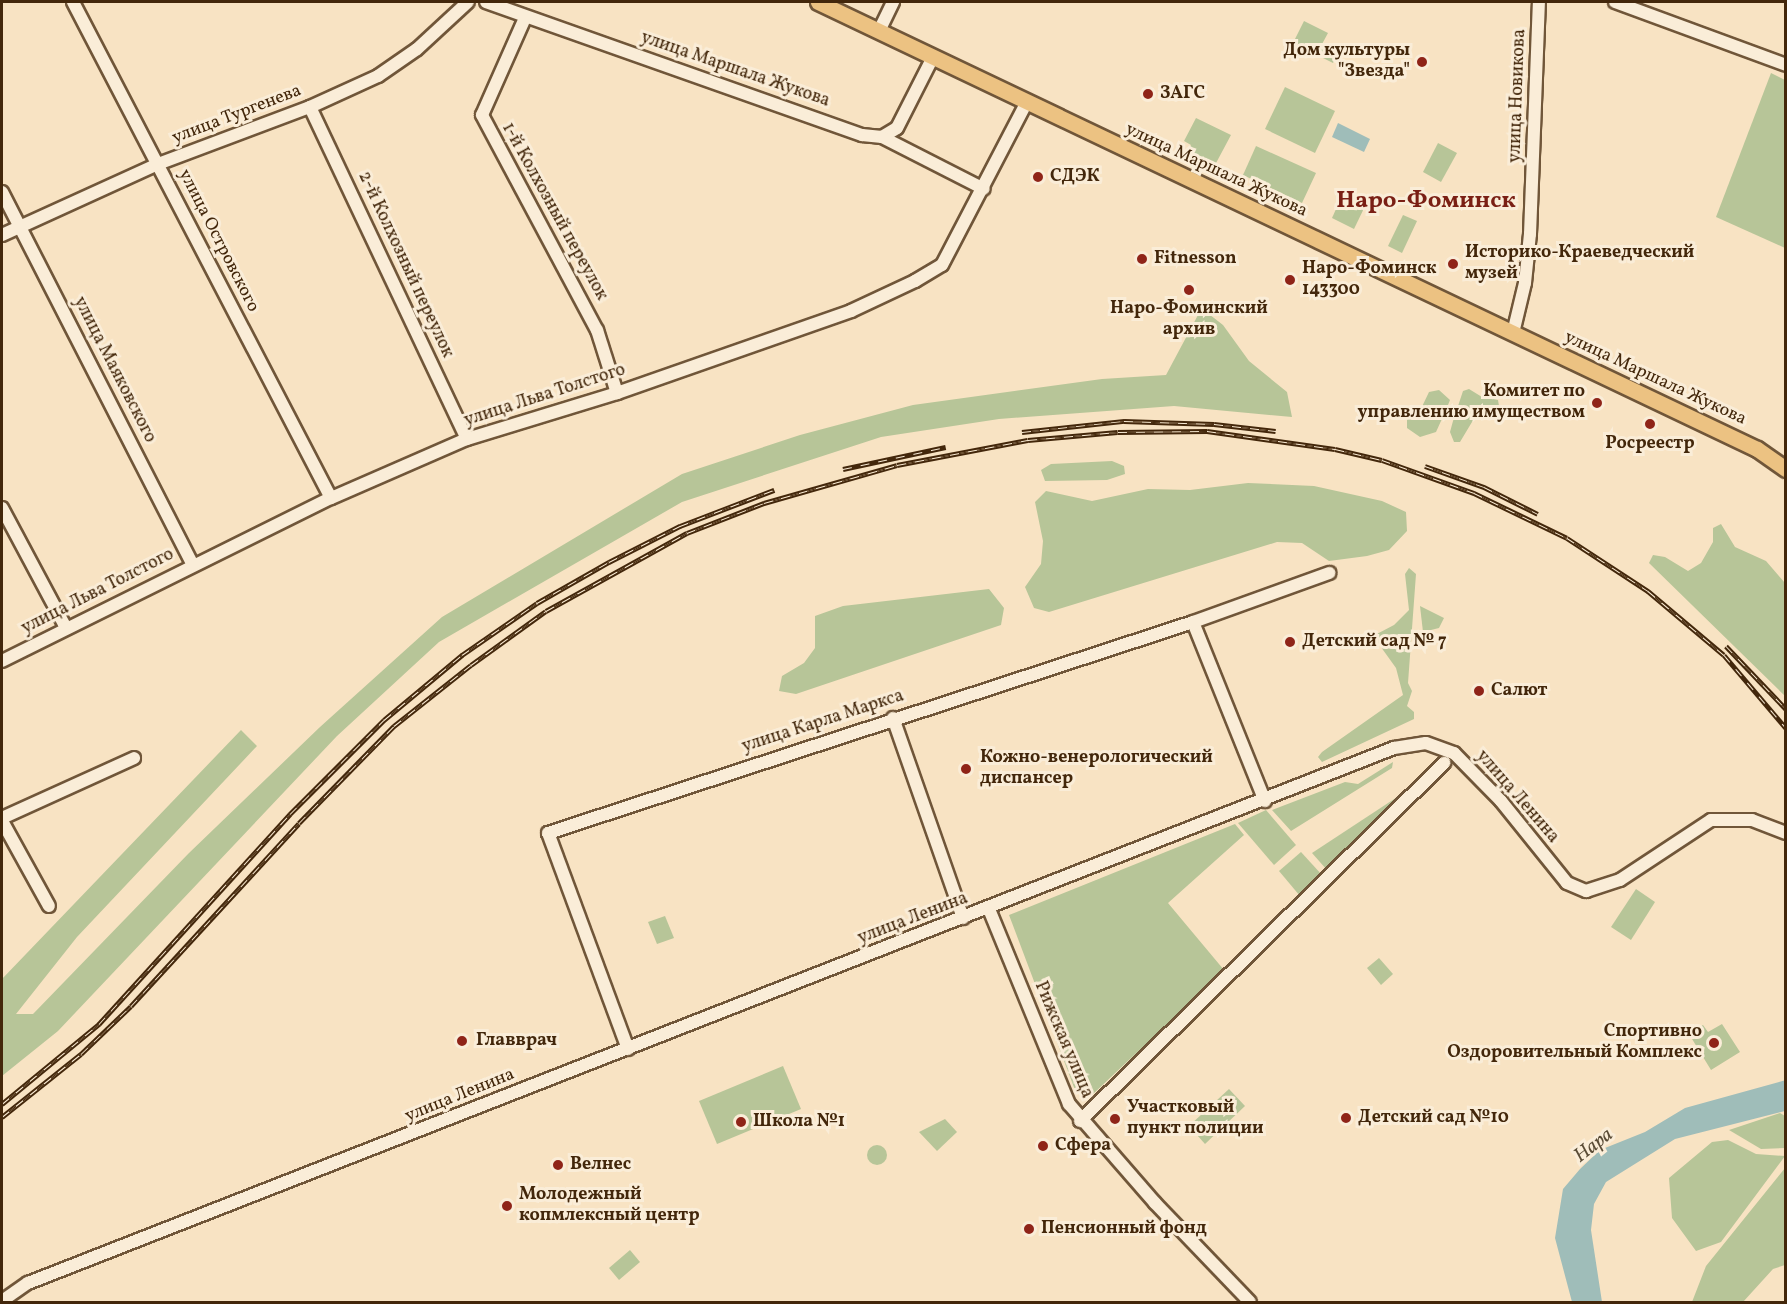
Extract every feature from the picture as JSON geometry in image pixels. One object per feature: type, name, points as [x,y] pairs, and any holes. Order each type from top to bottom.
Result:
[{"type":"main road","name":"улица Маршала Жукова","points":[[818,2],[1782,460]]},
{"type":"street","name":"улица Островского","points":[[73,2],[331,498]]},
{"type":"street","name":"улица Тургенева","points":[[2,235],[158,164],[310,107],[378,75],[417,50],[468,2]]},
{"type":"street","name":"улица Маршала Жукова","points":[[486,2],[525,18],[862,135],[882,137],[984,189]]},
{"type":"street","points":[[879,31],[893,2]]},
{"type":"street","name":"улица Новикова","points":[[1513,333],[1525,283],[1530,234],[1539,2]]},
{"type":"street","points":[[1615,2],[1785,65]]},
{"type":"street","name":"1-й Колхозный переулок","points":[[525,18],[482,115],[597,330],[617,393]]},
{"type":"street","points":[[882,137],[897,128],[933,57]]},
{"type":"street","name":"улица Льва Толстого","points":[[2,661],[193,564],[331,498],[467,439],[617,393],[850,311],[915,280],[942,265],[984,189],[1027,102]]},
{"type":"street","name":"2-й Колхозный переулок","points":[[310,107],[467,439]]},
{"type":"street","name":"улица Маяковского","points":[[2,192],[193,564]]},
{"type":"street","points":[[2,508],[66,628]]},
{"type":"street","name":"улица Карла Маркса","points":[[628,1049],[548,833],[893,718],[1192,622],[1329,573]]},
{"type":"street","points":[[1192,622],[1265,801]]},
{"type":"street","points":[[893,718],[963,918]]},
{"type":"street","name":"улица Ленина","points":[[2,1301],[28,1283],[1265,801],[1394,748],[1426,743],[1454,753],[1500,801],[1567,883],[1586,891],[1620,880],[1711,820],[1752,820],[1785,832]]},
{"type":"street","points":[[49,906],[2,820],[134,758]]},
{"type":"street","points":[[1080,1121],[1444,763]]},
{"type":"street","name":"Рижская улица","points":[[989,909],[1068,1104],[1080,1121],[1250,1302]]},
{"type":"green space","points":[[1304,21],[1328,33],[1321,46],[1337,55],[1333,63],[1293,43]]},
{"type":"green space","points":[[1771,73],[1785,80],[1785,248],[1716,217]]},
{"type":"green space","points":[[1285,87],[1335,111],[1315,153],[1265,129]]},
{"type":"green space","points":[[1196,118],[1231,135],[1215,165],[1188,151],[1191,145],[1184,141]]},
{"type":"green space","points":[[1438,143],[1457,153],[1441,182],[1423,172]]},
{"type":"green space","points":[[1256,146],[1316,173],[1302,203],[1243,175]]},
{"type":"green space","points":[[1345,189],[1368,200],[1354,229],[1332,218]]},
{"type":"green space","points":[[1403,215],[1417,221],[1402,253],[1388,246]]},
{"type":"green space","points":[[1205,311],[1223,325],[1249,361],[1287,392],[1292,417],[1174,406],[999,419],[881,437],[682,502],[439,642],[337,736],[58,1031],[2,1076],[2,979],[241,730],[257,746],[77,937],[16,1014],[33,1014],[189,853],[320,727],[442,617],[682,474],[800,435],[913,405],[1102,379],[1166,375],[1198,315]]},
{"type":"green space","points":[[1469,389],[1482,397],[1498,400],[1499,406],[1496,412],[1475,417],[1460,442],[1454,442],[1450,432],[1453,421],[1463,391]]},
{"type":"green space","points":[[1439,390],[1450,400],[1446,410],[1436,432],[1420,437],[1407,428],[1407,419],[1418,415],[1429,392]]},
{"type":"green space","points":[[1112,461],[1124,466],[1125,474],[1107,480],[1045,481],[1041,470],[1051,464]]},
{"type":"green space","points":[[1248,483],[1314,486],[1382,501],[1406,512],[1407,531],[1389,550],[1367,556],[1329,561],[1302,543],[1277,542],[1049,612],[1034,608],[1025,587],[1041,564],[1043,541],[1035,502],[1046,491],[1092,501],[1148,489],[1190,490]]},
{"type":"green space","points":[[1721,524],[1735,547],[1766,561],[1785,583],[1785,696],[1649,563],[1653,555],[1665,557],[1688,571],[1701,563],[1713,542],[1713,528]]},
{"type":"green space","points":[[1409,568],[1416,574],[1408,683],[1412,691],[1407,706],[1414,712],[1414,719],[1322,762],[1318,757],[1322,752],[1403,695],[1396,668],[1373,636],[1394,625],[1409,610],[1405,574]]},
{"type":"green space","points":[[989,589],[1004,608],[1001,625],[796,694],[779,691],[782,676],[804,663],[815,648],[815,616],[843,606]]},
{"type":"green space","points":[[1420,606],[1444,618],[1439,628],[1423,632]]},
{"type":"green space","points":[[1393,762],[1392,768],[1291,831],[1272,810],[1345,782],[1358,784]]},
{"type":"green space","points":[[1417,784],[1327,870],[1312,853]]},
{"type":"green space","points":[[1266,810],[1296,845],[1274,865],[1238,823]]},
{"type":"green space","points":[[1235,824],[1244,835],[1168,903],[1224,970],[1091,1096],[1084,1097],[1075,1090],[1009,915]]},
{"type":"green space","points":[[1301,852],[1322,875],[1300,896],[1279,871]]},
{"type":"green space","points":[[1636,889],[1655,902],[1631,940],[1611,927]]},
{"type":"green space","points":[[665,916],[674,938],[657,944],[648,922]]},
{"type":"green space","points":[[1379,958],[1393,974],[1381,985],[1367,968]]},
{"type":"green space","name":"Спортивно Оздоровительный Комплекс","points":[[1722,1024],[1740,1052],[1711,1070],[1689,1034],[1703,1025],[1708,1032]]},
{"type":"green space","points":[[783,1066],[801,1109],[717,1144],[699,1101]]},
{"type":"green space","points":[[1229,1089],[1245,1106],[1205,1144],[1189,1126]]},
{"type":"green space","points":[[1780,1113],[1785,1116],[1785,1148],[1761,1149],[1729,1130]]},
{"type":"green space","points":[[945,1119],[957,1132],[937,1151],[919,1132]]},
{"type":"green space","points":[[1728,1140],[1756,1154],[1785,1156],[1721,1242],[1696,1251],[1672,1218],[1669,1178],[1712,1142]]},
{"type":"green space","points":[[877,1145],[884,1148],[887,1155],[884,1162],[877,1165],[870,1162],[867,1155],[870,1148]]},
{"type":"green space","points":[[1785,1168],[1785,1265],[1773,1269],[1743,1302],[1692,1302],[1706,1266]]},
{"type":"green space","points":[[630,1250],[640,1262],[619,1280],[609,1268]]},
{"type":"water","points":[[1338,123],[1370,139],[1364,152],[1332,137]]},
{"type":"water","points":[[1786,1080],[1785,1111],[1675,1139],[1606,1182],[1594,1204],[1591,1230],[1602,1302],[1572,1302],[1555,1238],[1563,1189],[1580,1169],[1600,1150],[1645,1132],[1685,1108]]},
{"type":"railway","points":[[1022,432],[1124,421],[1214,424],[1276,431]]},
{"type":"railway","points":[[2,1117],[81,1054],[131,1006],[299,823],[394,726],[471,665],[546,611],[687,533],[764,503],[897,465],[1028,440],[1118,432],[1207,431],[1335,449],[1382,460],[1474,493],[1567,538],[1648,591],[1724,655],[1786,728]]},
{"type":"railway","points":[[843,469],[946,447]]},
{"type":"railway","points":[[1425,466],[1484,487],[1538,514]]},
{"type":"railway","points":[[2,1104],[99,1024],[290,814],[384,720],[462,655],[537,603],[609,562],[680,526],[774,490]]},
{"type":"railway","points":[[1726,646],[1786,709]]},
{"type":"place","name":"Дом культуры \"Звезда\"","points":[[1422,62]]},
{"type":"place","name":"ЗАГС","points":[[1148,94]]},
{"type":"place","name":"СДЭК","points":[[1038,177]]},
{"type":"place","name":"Fitnesson","points":[[1142,259]]},
{"type":"place","name":"Историко-Краеведческий музей","points":[[1453,264]]},
{"type":"place","name":"Наро-Фоминск 143300","points":[[1290,280]]},
{"type":"place","name":"Наро-Фоминский архив","points":[[1189,290]]},
{"type":"place","name":"Комитет по управлению имуществом","points":[[1597,403]]},
{"type":"place","name":"Росреестр","points":[[1650,424]]},
{"type":"place","name":"Детский сад № 7","points":[[1290,642]]},
{"type":"place","name":"Салют","points":[[1479,691]]},
{"type":"place","name":"Кожно-венерологический диспансер","points":[[966,769]]},
{"type":"place","name":"Главврач","points":[[462,1041]]},
{"type":"place","name":"Спортивно Оздоровительный Комплекс","points":[[1714,1043]]},
{"type":"place","name":"Детский сад №10","points":[[1346,1118]]},
{"type":"place","name":"Участковый пункт полиции","points":[[1115,1119]]},
{"type":"place","name":"Школа №1","points":[[741,1122]]},
{"type":"place","name":"Сфера","points":[[1043,1146]]},
{"type":"place","name":"Велнес","points":[[558,1165]]},
{"type":"place","name":"Молодежный копмлексный центр","points":[[507,1206]]},
{"type":"place","name":"Пенсионный фонд","points":[[1029,1229]]},
{"type":"district","name":"Наро-Фоминск","points":[[1426,202]]},
{"type":"water label","name":"Нара","points":[[1594,1146]]}]
